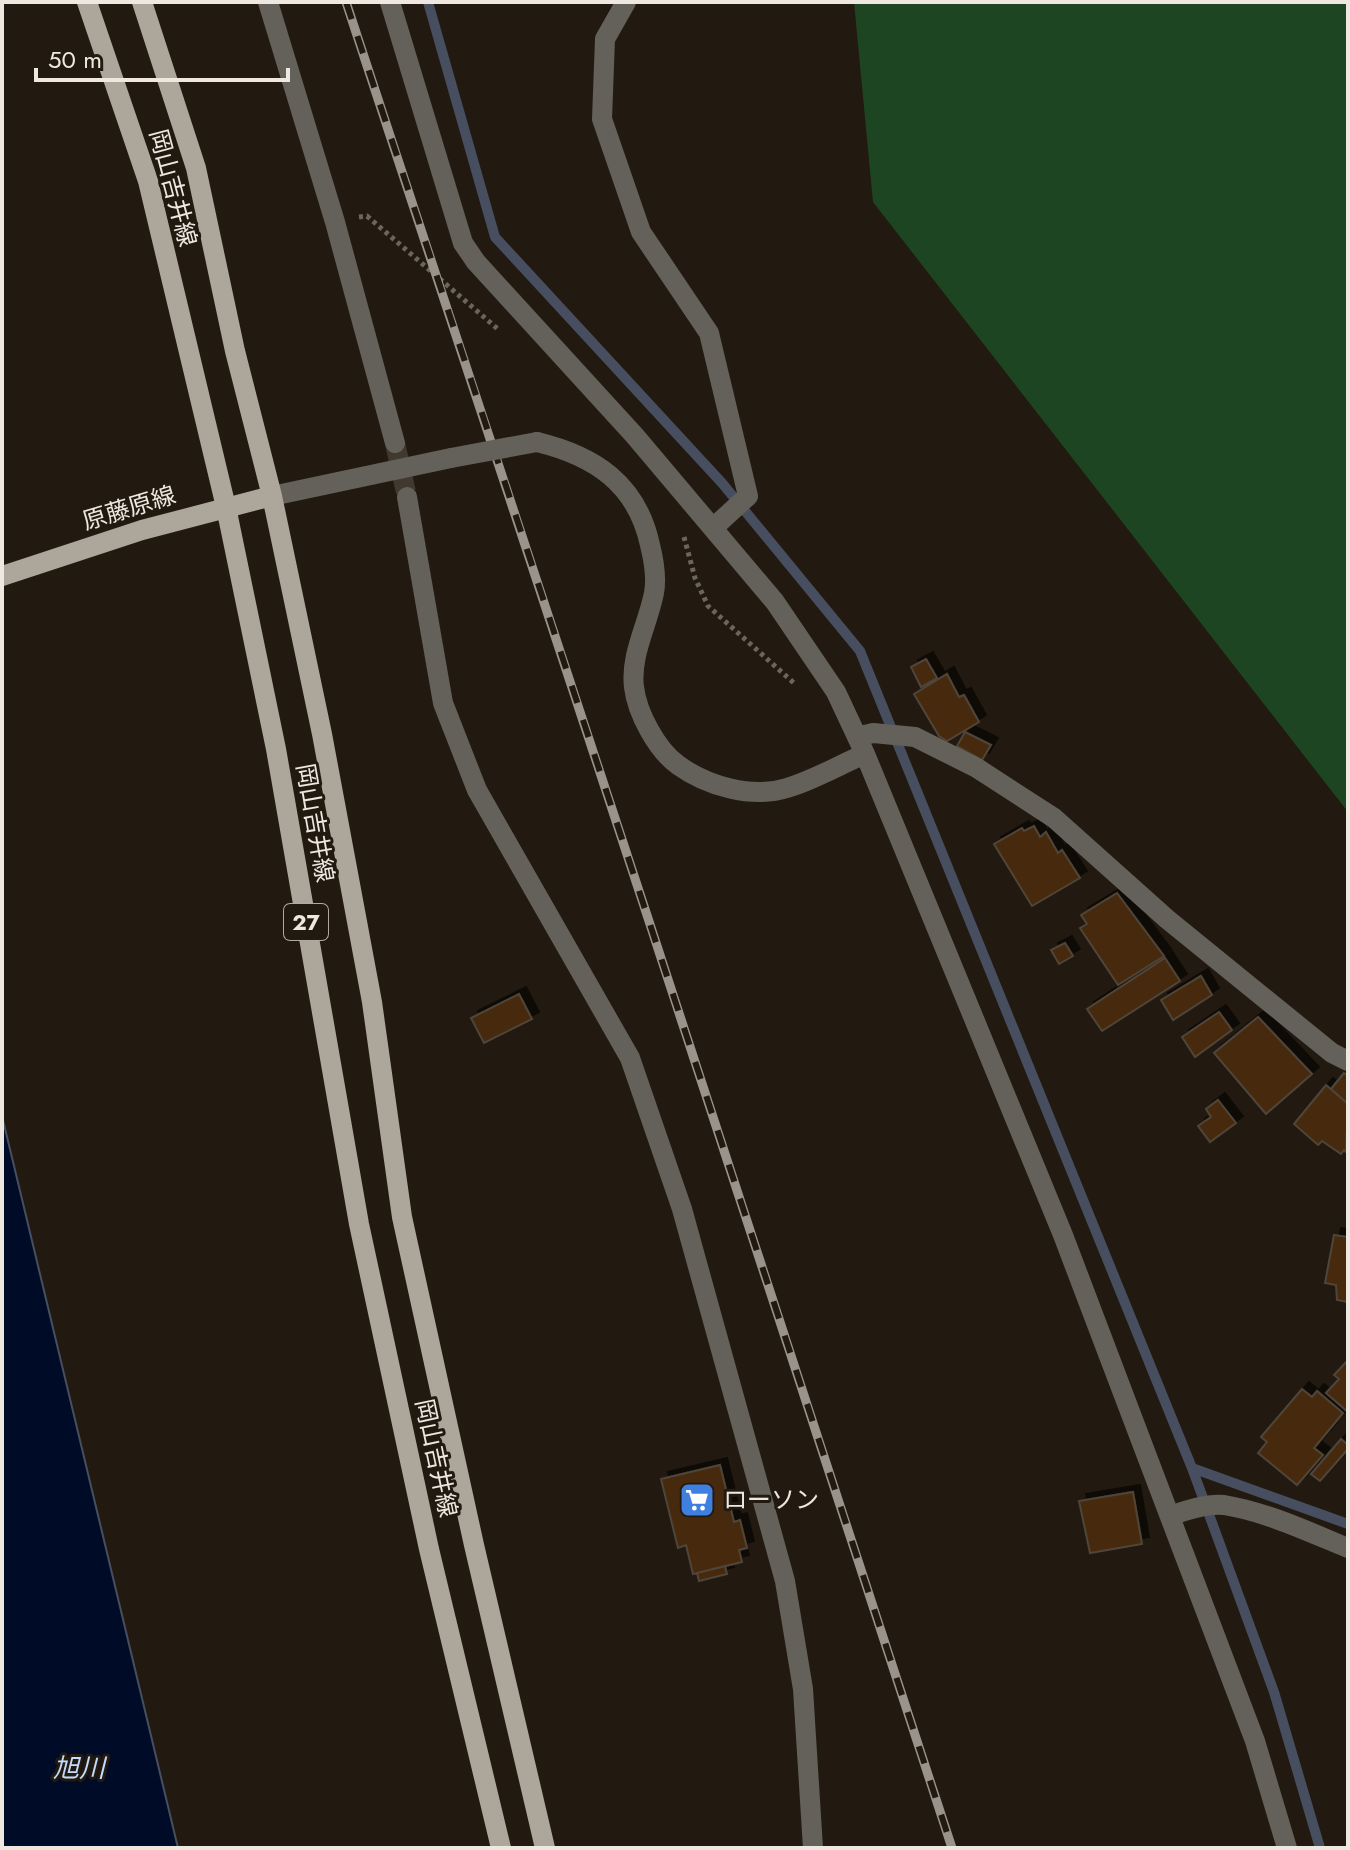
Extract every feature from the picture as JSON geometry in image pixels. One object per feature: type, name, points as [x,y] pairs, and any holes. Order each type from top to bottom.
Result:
[{"type":"main road","name":"岡山吉井線","points":[[87,2],[148,181],[226,507],[276,749],[359,1224],[429,1549],[501,1848]]},
{"type":"main road","name":"岡山吉井線","points":[[142,2],[196,168],[235,351],[272,496],[322,734],[372,1002],[402,1217],[545,1848]]},
{"type":"main road","name":"原藤原線","points":[[2,576],[142,530],[272,496]]},
{"type":"street","points":[[268,2],[335,222],[395,443]]},
{"type":"street","points":[[390,2],[463,243],[476,262],[635,436],[775,602],[865,741],[1063,1235],[1255,1741],[1287,1848]]},
{"type":"street","points":[[626,2],[605,39],[602,119],[641,232],[709,333],[748,496],[713,528]]},
{"type":"street","points":[[272,496],[537,442],[570,450],[606,471],[634,500],[648,535],[654,564],[654,591],[634,665],[634,689],[657,742],[676,764],[731,790],[785,789],[865,741],[915,737],[977,768],[1054,818],[1167,919],[1332,1053],[1348,1061]]},
{"type":"street","points":[[407,497],[443,703],[477,790],[630,1058],[682,1209],[785,1581],[803,1689],[813,1848]]},
{"type":"street","points":[[1170,1516],[1191,1509],[1222,1505],[1289,1524],[1348,1548]]},
{"type":"green space","points":[[854,2],[1348,2],[1348,812],[873,202]]},
{"type":"water","name":"旭川","points":[[2,1116],[178,1848],[2,1848]]},
{"type":"building","points":[[926,659],[937,678],[921,687],[911,667]]},
{"type":"building","points":[[947,674],[959,697],[964,695],[979,722],[947,741],[939,736],[914,694]]},
{"type":"building","points":[[965,732],[991,745],[982,760],[957,746]]},
{"type":"building","points":[[1034,826],[1040,837],[1046,832],[1058,853],[1062,850],[1080,878],[1032,906],[994,844],[1022,828],[1024,831]]},
{"type":"building","points":[[1117,893],[1164,956],[1118,985],[1080,928],[1087,924],[1081,915]]},
{"type":"building","points":[[1065,943],[1073,956],[1059,964],[1051,950]]},
{"type":"building","points":[[1165,958],[1180,981],[1102,1031],[1087,1009]]},
{"type":"building","points":[[1201,976],[1212,995],[1173,1020],[1161,1000]]},
{"type":"building","points":[[519,994],[532,1019],[484,1043],[471,1018]]},
{"type":"building","points":[[1219,1012],[1232,1030],[1195,1057],[1182,1037]]},
{"type":"building","points":[[1258,1017],[1312,1074],[1266,1114],[1214,1053]]},
{"type":"building","points":[[1344,1073],[1348,1076],[1348,1104],[1331,1089]]},
{"type":"building","points":[[1326,1085],[1348,1104],[1346,1152],[1344,1150],[1341,1154],[1322,1141],[1318,1145],[1294,1124]]},
{"type":"building","points":[[1218,1100],[1236,1123],[1210,1142],[1198,1126],[1211,1117],[1206,1109]]},
{"type":"building","points":[[1334,1235],[1348,1237],[1348,1302],[1337,1300],[1336,1285],[1325,1283]]},
{"type":"building","points":[[1348,1360],[1348,1412],[1326,1393],[1339,1379],[1334,1375]]},
{"type":"building","points":[[1302,1389],[1312,1397],[1317,1391],[1343,1413],[1314,1448],[1323,1455],[1297,1485],[1258,1453],[1267,1442],[1261,1437]]},
{"type":"building","points":[[1341,1439],[1348,1449],[1320,1481],[1311,1474]]},
{"type":"building","name":"ローソン","points":[[720,1465],[734,1522],[740,1520],[747,1548],[739,1550],[742,1562],[693,1574],[686,1545],[678,1548],[661,1479]]},
{"type":"building","points":[[1133,1492],[1142,1544],[1090,1553],[1079,1501]]},
{"type":"building","points":[[725,1566],[727,1574],[699,1581],[697,1573]]},
{"type":"waterway","points":[[428,2],[495,237],[722,483],[860,651],[1192,1468],[1274,1692],[1320,1848]]},
{"type":"waterway","points":[[1192,1468],[1348,1524]]},
{"type":"tunnel","points":[[395,443],[407,497]]},
{"type":"railway","points":[[346,2],[952,1848]]},
{"type":"place","name":"ローソン","points":[[697,1500]]}]
